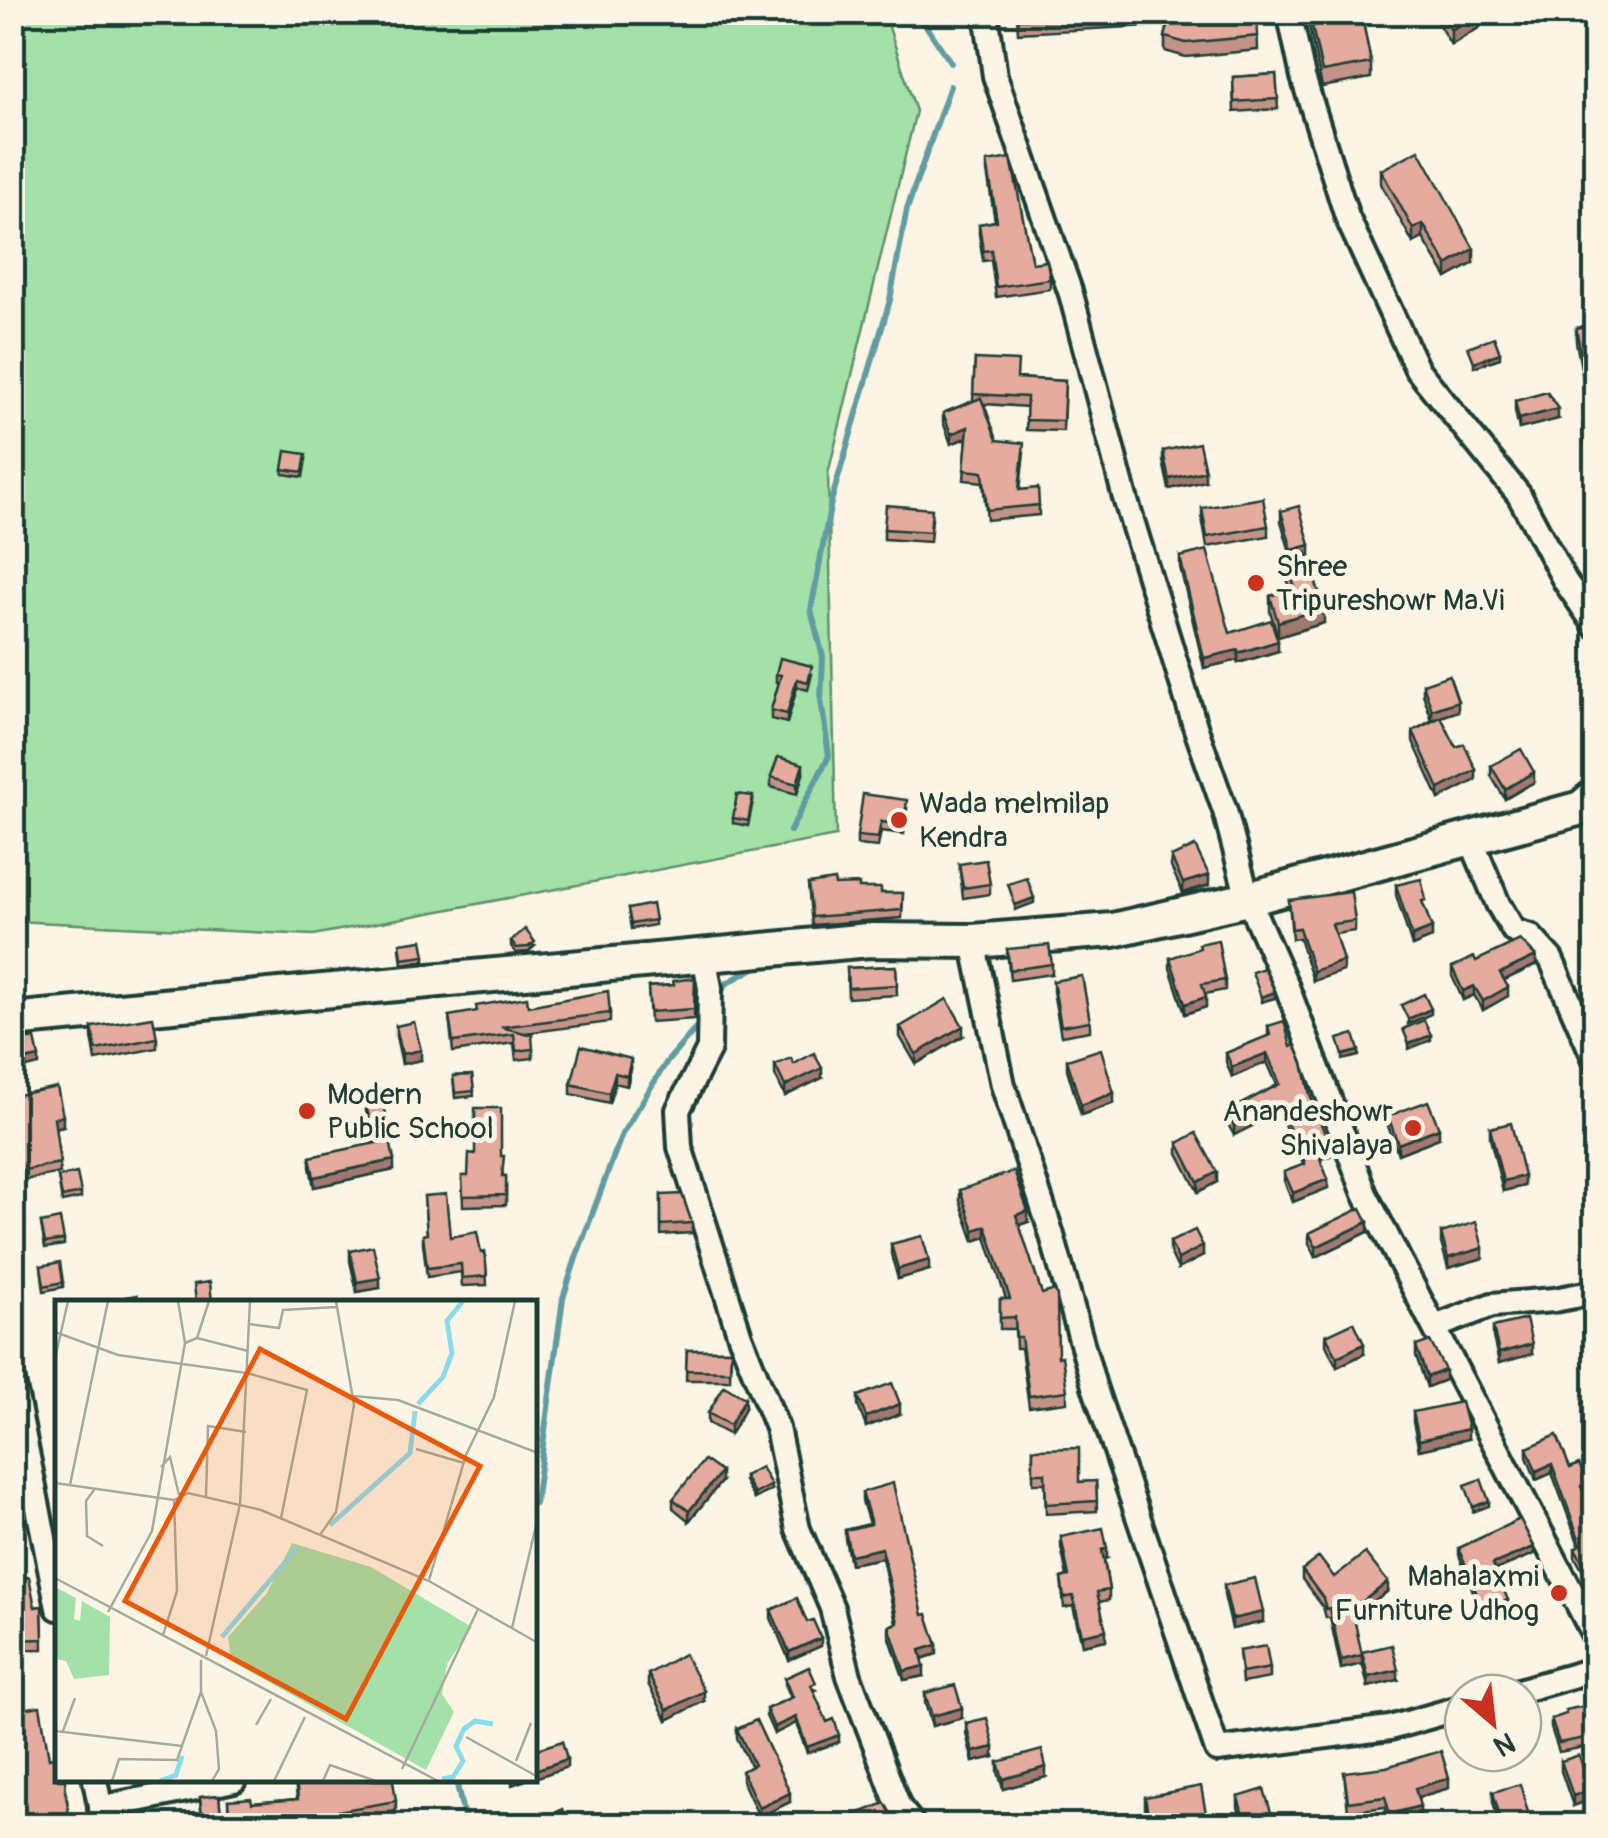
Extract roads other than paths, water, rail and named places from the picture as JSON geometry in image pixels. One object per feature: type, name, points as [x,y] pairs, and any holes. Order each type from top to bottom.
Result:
[{"type":"main road","points":[[12,1020],[869,940],[972,942],[1113,930],[1248,899],[1581,808],[1596,794]]},
{"type":"street","points":[[986,12],[995,76],[1071,294],[1125,498],[1225,811],[1248,899],[1365,1194],[1596,1638]]},
{"type":"street","points":[[1289,12],[1303,77],[1347,217],[1417,369],[1519,495],[1565,582],[1596,626]]},
{"type":"street","points":[[1470,837],[1498,904],[1514,931],[1530,936],[1551,959],[1596,1062]]},
{"type":"street","points":[[972,942],[1004,1085],[1052,1232],[1094,1386],[1217,1750],[1390,1728],[1443,1713]]},
{"type":"street","points":[[719,953],[710,988],[710,1050],[678,1110],[680,1147],[740,1336],[776,1428],[798,1529],[832,1608],[849,1676],[899,1807],[914,1826]]},
{"type":"street","points":[[1435,1327],[1492,1305],[1596,1292]]},
{"type":"street","points":[[12,1377],[55,1593]]},
{"type":"street","points":[[1543,1684],[1596,1669]]},
{"type":"street","points":[[95,1783],[102,1817],[223,1783]]},
{"type":"waterway","points":[[912,12],[951,63]]},
{"type":"waterway","points":[[790,831],[829,756],[821,700],[823,657],[811,610],[831,502],[890,300],[907,209],[950,86]]},
{"type":"waterway","points":[[717,999],[727,983],[765,962]]},
{"type":"waterway","points":[[538,1481],[563,1298],[577,1255],[622,1134],[666,1063],[701,1022]]},
{"type":"waterway","points":[[457,1783],[469,1826]]},
{"type":"place","name":"Shree Tripureshowr Ma.Vi","points":[[1256,583]]},
{"type":"place","name":"Wada melmilap Kendra","points":[[899,820]]},
{"type":"place","name":"Modern Public School","points":[[307,1111]]},
{"type":"place","name":"Anandeshowr Shivalaya","points":[[1413,1128]]},
{"type":"place","name":"Mahalaxmi Furniture Udhog","points":[[1559,1593]]}]
